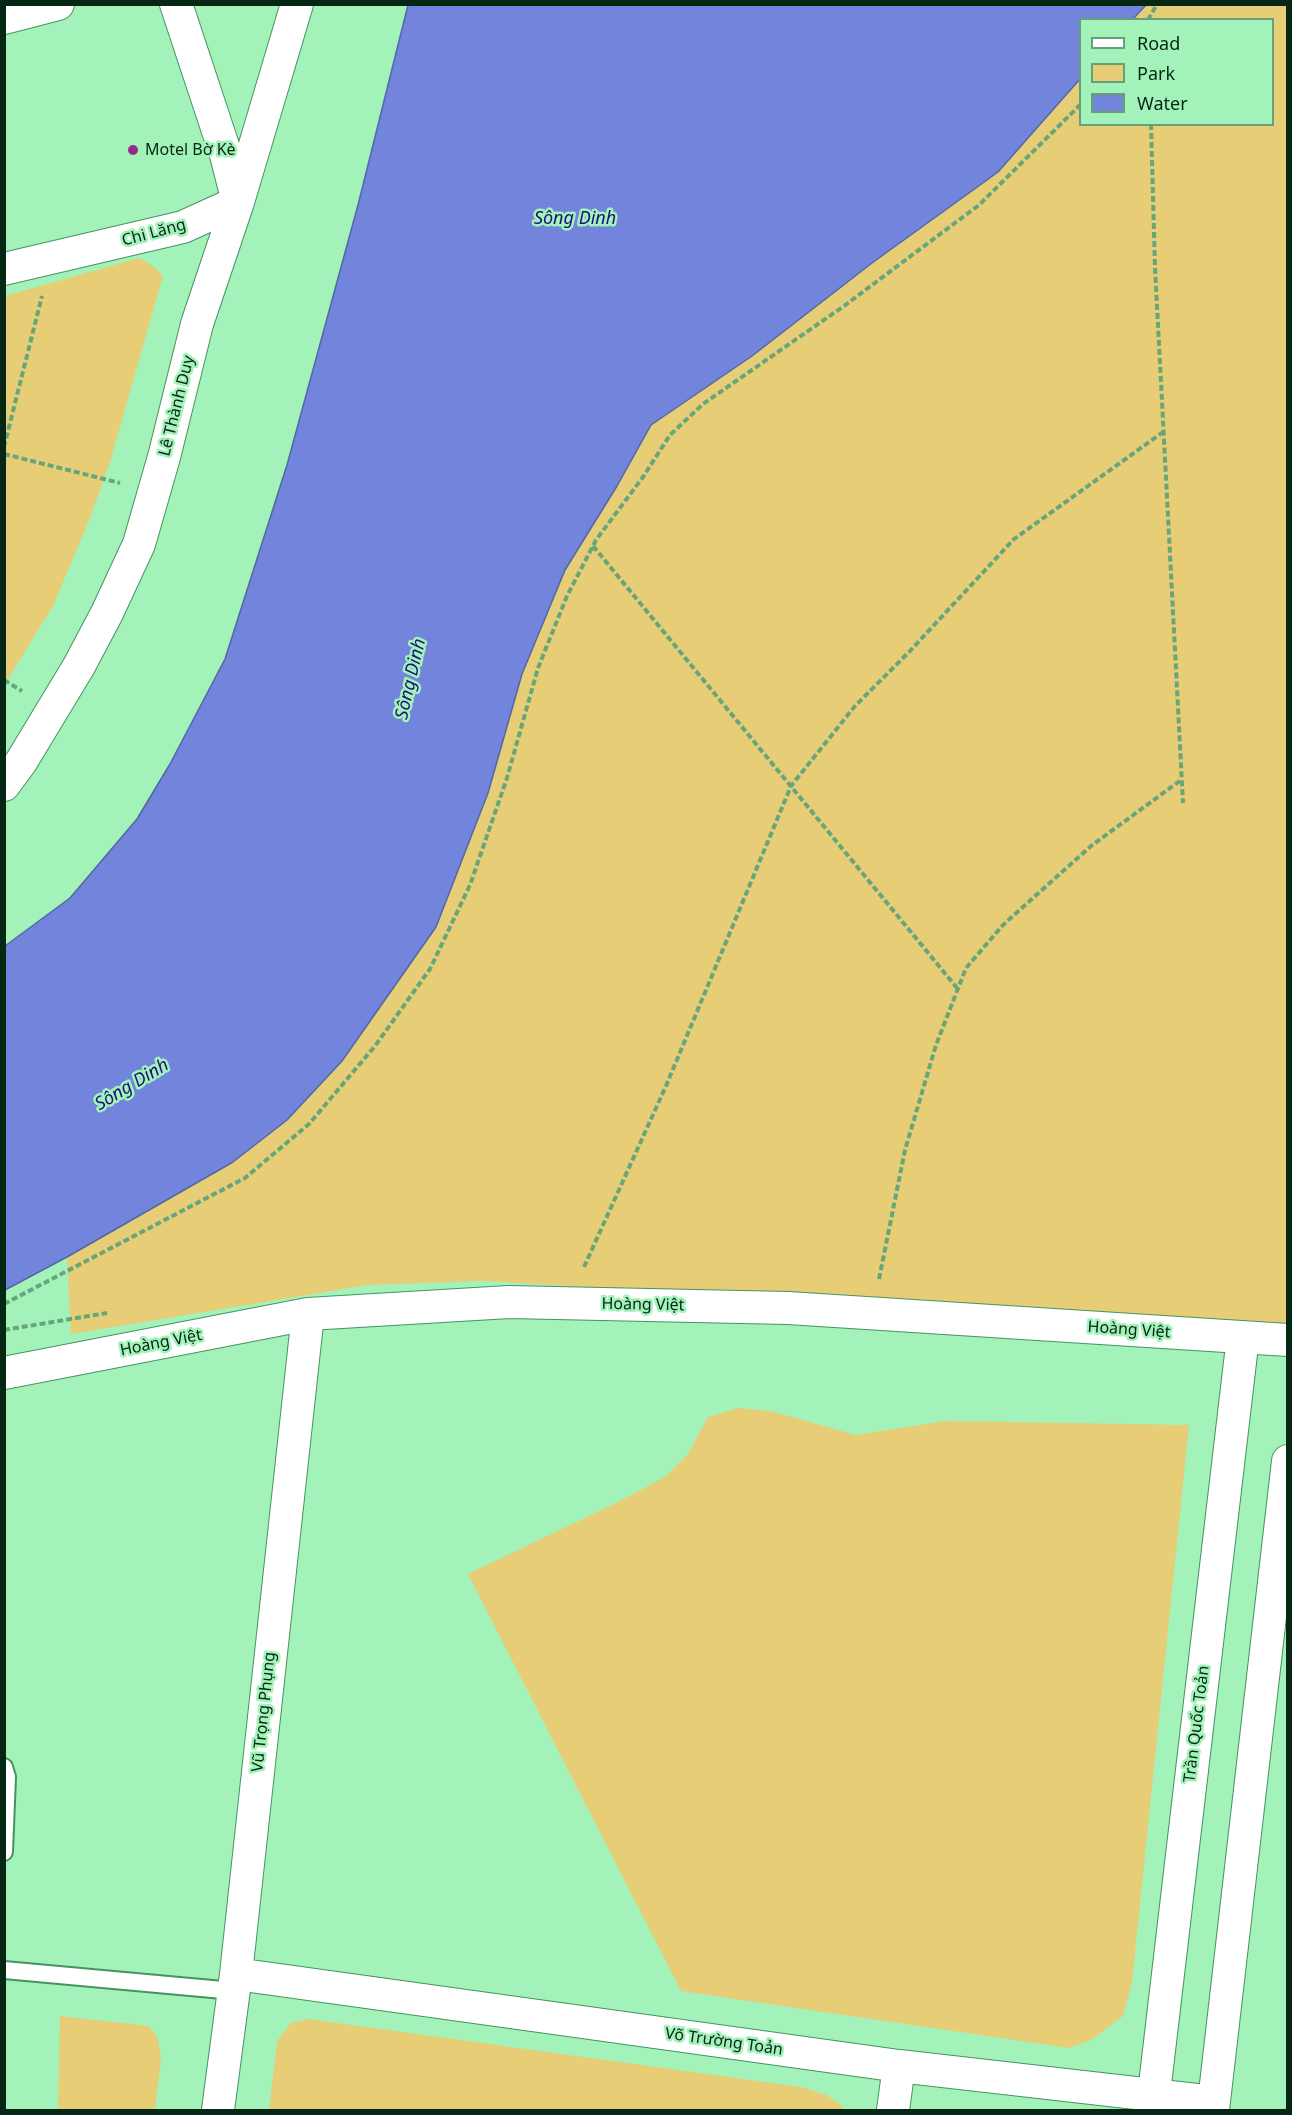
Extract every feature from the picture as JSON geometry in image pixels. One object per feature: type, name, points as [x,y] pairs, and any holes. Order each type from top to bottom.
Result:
[{"type":"street","points":[[4,18],[58,4]]},
{"type":"street","points":[[176,4],[226,155],[238,202]]},
{"type":"street","name":"Lê Thành Duy","points":[[4,784],[21,762],[52,711],[107,613],[139,544],[197,324],[238,202],[297,4]]},
{"type":"street","name":"Chi Lăng","points":[[4,268],[183,227],[238,202]]},
{"type":"street","name":"Hoàng Việt","points":[[4,1373],[308,1314],[509,1302],[788,1308],[1287,1340]]},
{"type":"street","name":"Vũ Trọng Phụng","points":[[218,2110],[235,1982],[308,1314]]},
{"type":"street","name":"Trần Quốc Toản","points":[[1153,2102],[1243,1337]]},
{"type":"street","points":[[1213,2106],[1287,1461]]},
{"type":"street","name":"Võ Trường Toản","points":[[235,1982],[899,2066],[1153,2102],[1213,2106]]},
{"type":"street","points":[[893,2110],[899,2066]]},
{"type":"lane","points":[[4,1767],[7,1777],[4,1852]]},
{"type":"lane","points":[[4,1970],[235,1982]]},
{"type":"path","points":[[1149,18],[1157,4]]},
{"type":"path","points":[[4,1304],[245,1178],[309,1124],[375,1046],[430,969],[470,885],[507,778],[538,668],[567,596],[593,546],[670,435],[703,404],[844,306],[979,205],[1079,106]]},
{"type":"path","points":[[1151,126],[1155,268],[1183,803]]},
{"type":"path","points":[[4,447],[51,258]]},
{"type":"path","points":[[581,1273],[666,1086],[791,786],[855,706],[909,652],[1014,539],[1163,432]]},
{"type":"path","points":[[4,454],[154,491]]},
{"type":"path","points":[[593,546],[957,988]]},
{"type":"path","points":[[878,1287],[905,1150],[936,1045],[966,968],[1003,925],[1091,846],[1182,779]]},
{"type":"green space","points":[[1146,5],[1287,5],[1287,1326],[482,1281],[368,1285],[71,1334],[67,1257],[165,1201],[287,1120],[342,1061],[435,927],[488,793],[522,674],[565,570],[617,486],[651,424],[752,356],[872,263],[998,172],[1079,80],[1079,126],[1274,126],[1274,18],[1134,18]]},
{"type":"green space","points":[[139,258],[153,266],[163,276],[110,462],[90,518],[53,606],[5,684],[5,296]]},
{"type":"green space","points":[[738,1408],[770,1411],[856,1435],[946,1421],[1189,1425],[1132,1982],[1123,2016],[1093,2039],[1069,2048],[681,1991],[468,1574],[665,1477],[688,1454],[708,1417]]},
{"type":"green space","points":[[60,2016],[149,2026],[158,2039],[161,2060],[155,2110],[58,2110]]},
{"type":"green space","points":[[308,2019],[801,2087],[827,2095],[844,2110],[269,2110],[277,2041],[291,2023]]},
{"type":"water","name":"Sông Dinh","points":[[408,5],[1146,5],[1134,18],[1079,18],[1079,80],[998,172],[872,263],[752,356],[651,425],[617,486],[565,570],[522,674],[488,793],[436,927],[342,1061],[287,1120],[233,1162],[5,1290],[5,946],[70,898],[137,819],[170,764],[225,659],[287,465],[358,205]]},
{"type":"place","name":"Motel Bờ Kè","points":[[133,150]]}]
